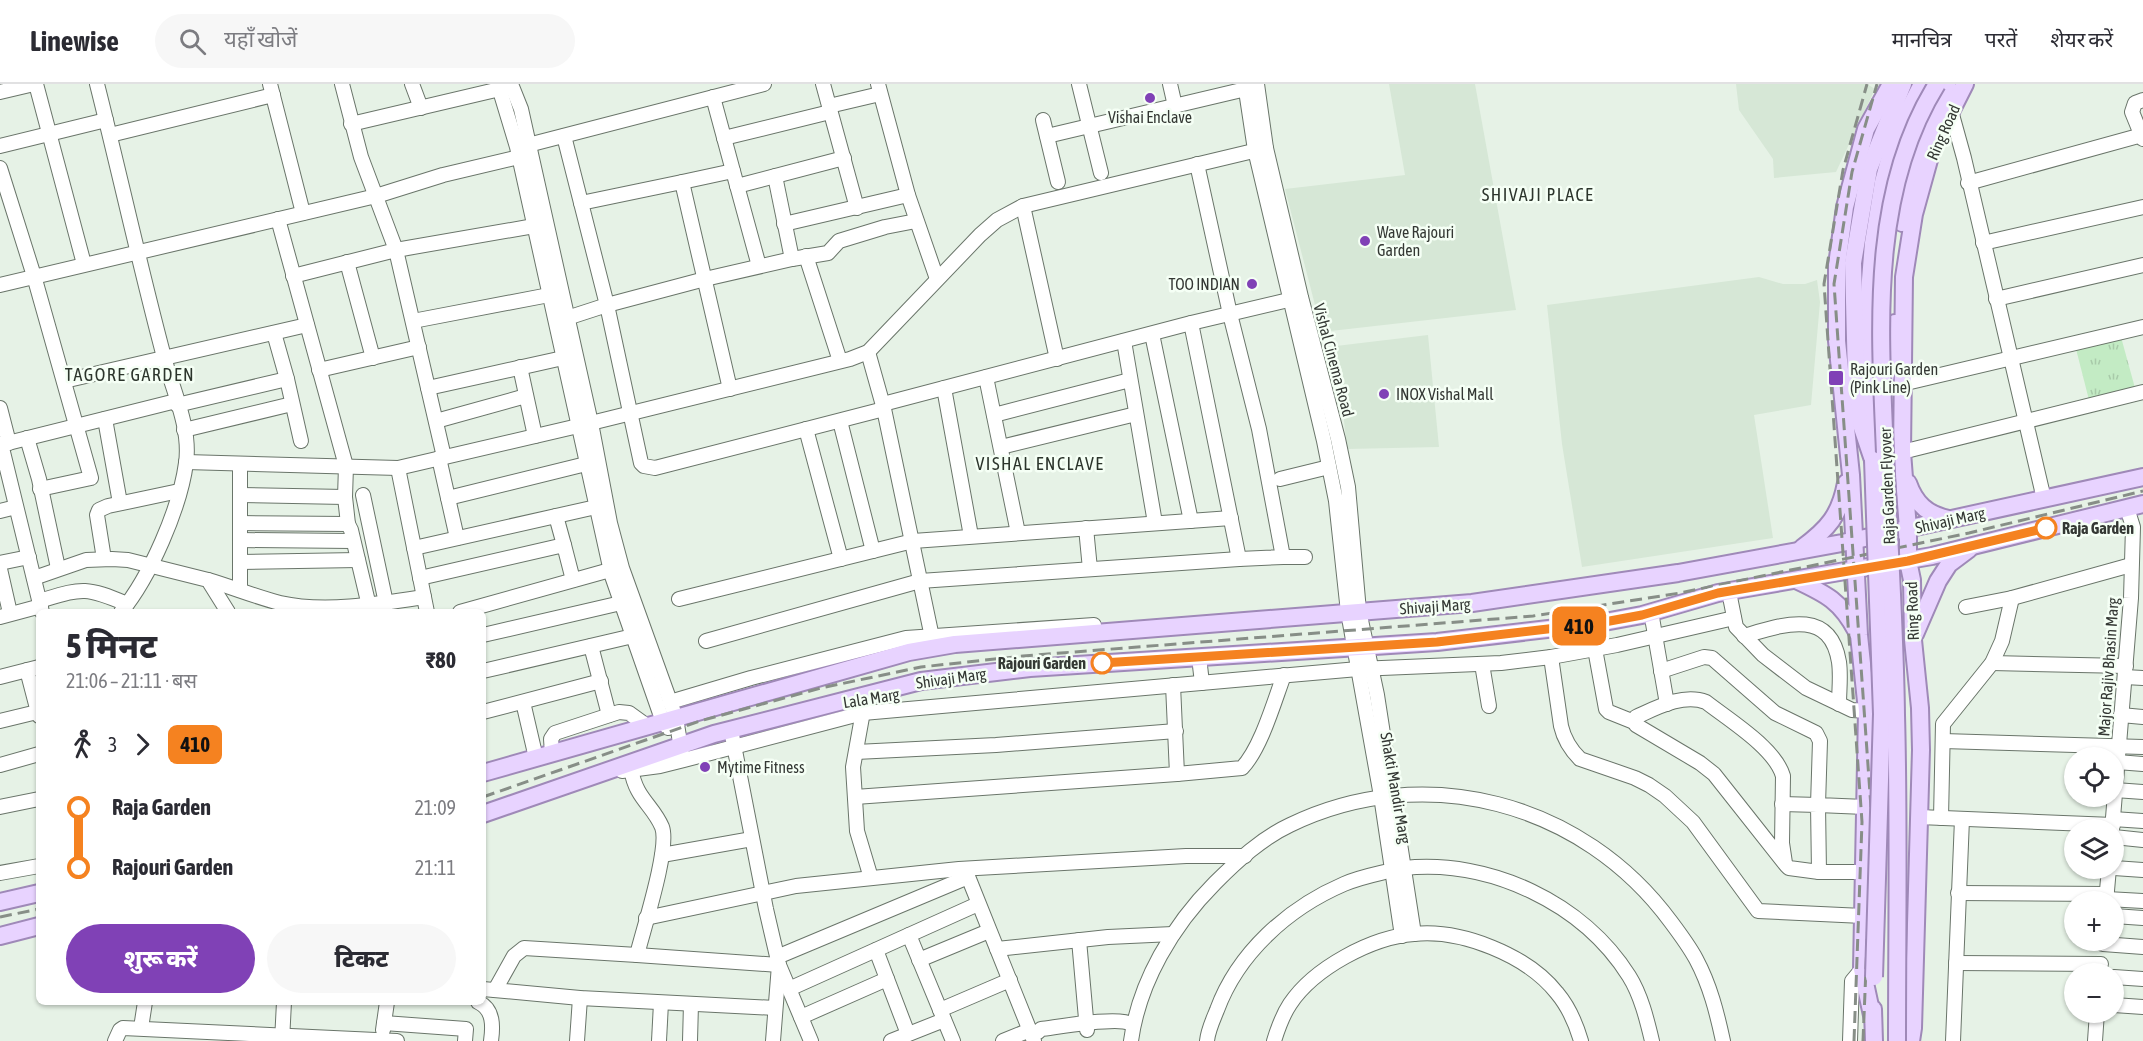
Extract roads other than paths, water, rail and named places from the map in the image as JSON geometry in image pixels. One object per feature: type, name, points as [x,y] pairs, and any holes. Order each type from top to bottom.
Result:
[{"type":"main road","points":[[1868,973],[1863,916],[1867,711],[1859,635],[1850,465],[1837,341],[1837,265],[1845,207],[1866,129],[1892,84]]},
{"type":"main road","points":[[1873,460],[1857,412],[1853,263],[1869,169],[1903,84]]},
{"type":"main road","name":"Raja Garden Flyover","points":[[1874,1041],[1868,973],[1882,714],[1868,317],[1873,243],[1883,182],[1896,134],[1922,84]]},
{"type":"main road","name":"Raja Garden Flyover","points":[[1897,1041],[1896,715],[1880,319],[1885,245],[1896,187],[1911,138],[1952,85]]},
{"type":"main road","name":"Ring Road","points":[[1911,1041],[1921,750],[1920,708],[1912,640],[1912,579],[1908,561],[1902,452],[1904,277],[1914,214],[1932,149],[1951,111],[1952,85]]},
{"type":"main road","points":[[1799,551],[1819,536],[1835,519],[1843,500],[1850,465]]},
{"type":"main road","points":[[1904,474],[1913,497],[1928,513],[1950,519]]},
{"type":"main road","name":"Shivaji Marg","points":[[486,772],[909,652],[933,641],[954,644],[1472,603],[1678,573],[1854,541],[2143,477]]},
{"type":"main road","name":"Shivaji Marg","points":[[486,813],[597,774],[682,752],[731,730],[921,681],[1030,668],[1437,642],[1599,623],[1651,612],[1718,593],[1908,561],[2135,506]]},
{"type":"main road","points":[[1912,640],[1938,581],[1949,564],[1972,546]]},
{"type":"main road","points":[[1796,580],[1834,600],[1847,613],[1859,635]]},
{"type":"main road","points":[[1867,711],[1876,693],[1885,688],[1904,690],[1911,695],[1920,708]]},
{"type":"main road","points":[[0,902],[36,894]]},
{"type":"main road","points":[[0,936],[36,927]]},
{"type":"street","points":[[0,92],[35,84],[84,264]]},
{"type":"street","points":[[1,577],[5,615],[41,607],[78,590],[97,591],[124,608],[151,565],[175,505],[186,462],[184,430],[97,84]]},
{"type":"street","points":[[342,84],[361,157],[396,250],[436,421],[457,538]]},
{"type":"street","points":[[412,84],[421,108]]},
{"type":"street","points":[[0,285],[376,196],[524,151],[564,136],[720,92],[764,84]]},
{"type":"street","points":[[823,84],[857,208]]},
{"type":"street","points":[[1079,84],[1101,173]]},
{"type":"street","points":[[1170,84],[1175,106]]},
{"type":"street","points":[[351,124],[503,86],[521,109],[534,226],[563,358],[584,424],[622,568],[670,702],[662,722]]},
{"type":"street","points":[[1047,136],[1249,86]]},
{"type":"street","name":"Vishal Cinema Road","points":[[1249,86],[1295,298],[1331,440],[1348,487],[1354,611]]},
{"type":"street","points":[[110,135],[272,89],[303,213]]},
{"type":"street","points":[[724,138],[830,109],[879,89],[908,195],[937,279]]},
{"type":"street","points":[[720,92],[724,138],[759,267]]},
{"type":"street","points":[[1968,183],[2142,137],[2132,112],[2135,103],[2143,100]]},
{"type":"street","points":[[1951,111],[2044,499]]},
{"type":"street","points":[[0,146],[49,132],[106,120]]},
{"type":"street","points":[[1042,120],[1058,182]]},
{"type":"street","points":[[564,136],[607,305],[641,463],[644,466],[655,468],[840,421],[944,388],[1295,298]]},
{"type":"street","points":[[186,462],[398,468],[840,361],[868,352],[997,220],[1023,206],[1261,149]]},
{"type":"street","points":[[524,151],[567,318],[584,424],[586,464],[610,570],[662,722],[682,752]]},
{"type":"street","points":[[737,186],[844,158]]},
{"type":"street","points":[[1197,164],[1258,429],[1283,558]]},
{"type":"street","points":[[0,168],[34,276],[91,478],[40,489]]},
{"type":"street","points":[[581,203],[734,171]]},
{"type":"street","points":[[775,176],[792,259]]},
{"type":"street","points":[[682,182],[730,389]]},
{"type":"street","points":[[784,224],[908,195]]},
{"type":"street","points":[[1023,206],[1057,359]]},
{"type":"street","points":[[1983,243],[2143,207]]},
{"type":"street","points":[[0,216],[14,211]]},
{"type":"street","points":[[278,219],[346,466],[345,497],[348,524],[368,609]]},
{"type":"street","points":[[567,318],[705,279],[828,253],[839,241],[885,227],[916,221]]},
{"type":"street","points":[[294,276],[396,250],[534,226]]},
{"type":"street","points":[[806,256],[840,361]]},
{"type":"street","points":[[347,262],[373,358]]},
{"type":"street","points":[[1996,299],[2143,265]]},
{"type":"street","points":[[413,321],[549,295]]},
{"type":"street","points":[[1191,323],[1239,559]]},
{"type":"street","points":[[64,381],[307,325]]},
{"type":"street","points":[[1902,384],[2143,327]]},
{"type":"street","points":[[274,333],[301,441]]},
{"type":"street","points":[[1152,334],[1191,521]]},
{"type":"street","points":[[1124,341],[1155,523]]},
{"type":"street","points":[[319,370],[419,347]]},
{"type":"street","points":[[670,702],[884,643],[933,641],[884,407],[868,352]]},
{"type":"street","points":[[428,388],[563,358]]},
{"type":"street","points":[[520,367],[535,436]]},
{"type":"street","points":[[986,377],[1018,533]]},
{"type":"street","points":[[3,444],[105,418],[287,379]]},
{"type":"street","points":[[994,415],[1130,380]]},
{"type":"street","points":[[944,388],[971,536]]},
{"type":"street","points":[[1902,452],[2143,392]]},
{"type":"street","points":[[436,421],[526,396]]},
{"type":"street","points":[[184,430],[292,404]]},
{"type":"street","points":[[0,408],[3,444],[41,607]]},
{"type":"street","points":[[1001,447],[1136,414]]},
{"type":"street","points":[[105,418],[120,503]]},
{"type":"street","points":[[840,421],[873,551]]},
{"type":"street","points":[[806,429],[841,559]]},
{"type":"street","points":[[27,438],[58,568]]},
{"type":"street","name":"Vishal Cinema Road","points":[[1331,440],[1329,467],[1341,542],[1354,611],[1368,647]]},
{"type":"street","points":[[240,464],[240,590]]},
{"type":"street","points":[[448,498],[586,464]]},
{"type":"street","points":[[1280,479],[1329,467]]},
{"type":"street","points":[[398,468],[426,609]]},
{"type":"street","points":[[104,559],[98,512],[103,508],[120,503],[179,491]]},
{"type":"street","points":[[240,495],[345,497]]},
{"type":"street","points":[[363,495],[386,603]]},
{"type":"street","name":"Major Rajiv Bhasin Marg","points":[[2118,747],[2125,672],[2137,599],[2131,565],[2138,527],[2135,506]]},
{"type":"street","points":[[0,511],[16,507]]},
{"type":"street","points":[[414,548],[596,507]]},
{"type":"street","points":[[556,516],[573,580]]},
{"type":"street","points":[[679,599],[913,541],[1231,518]]},
{"type":"street","points":[[240,524],[348,524]]},
{"type":"street","points":[[1086,528],[1090,569]]},
{"type":"street","points":[[25,541],[50,534]]},
{"type":"street","points":[[240,540],[353,541]]},
{"type":"street","points":[[420,578],[564,545]]},
{"type":"street","points":[[0,563],[29,557]]},
{"type":"street","points":[[706,641],[920,581],[1239,559],[1305,557]]},
{"type":"street","points":[[34,578],[86,560],[128,560],[297,606],[368,609],[386,603],[424,597]]},
{"type":"street","points":[[240,562],[358,560]]},
{"type":"street","points":[[1966,608],[2012,598],[2131,565]]},
{"type":"street","points":[[472,609],[610,570]]},
{"type":"street","points":[[208,580],[226,609]]},
{"type":"street","points":[[1730,592],[1736,627],[1763,655],[1798,682],[1852,710],[1867,711]]},
{"type":"street","points":[[1941,818],[1942,726],[1946,718],[1992,663],[2002,641],[2012,598]]},
{"type":"street","points":[[486,634],[621,603]]},
{"type":"street","points":[[1651,612],[1667,704]]},
{"type":"street","name":"Lala Marg","points":[[597,774],[631,769],[682,752],[735,748],[863,713],[1284,675],[1371,668],[1482,664],[1551,657],[1734,618]]},
{"type":"street","points":[[1744,636],[1792,624],[1806,624],[1820,628],[1830,636],[1839,662],[1839,704]]},
{"type":"street","points":[[486,670],[633,636]]},
{"type":"street","points":[[591,646],[609,715]]},
{"type":"street","points":[[1368,647],[1371,668]]},
{"type":"street","name":"Shakti Mandir Marg","points":[[1368,647],[1408,934]]},
{"type":"street","points":[[1595,649],[1608,712],[1634,722],[1714,774],[1785,863],[1794,869],[1820,872],[1864,872]]},
{"type":"street","points":[[1199,657],[1202,683]]},
{"type":"street","points":[[1551,657],[1563,735],[1573,752],[1580,759],[1649,785],[1677,807],[1693,822],[1758,911],[1863,916]]},
{"type":"street","points":[[1661,671],[1704,657],[1712,658],[1775,713],[1816,733],[1820,741],[1818,805],[1820,872]]},
{"type":"street","points":[[1992,663],[2125,672],[2143,678]]},
{"type":"street","points":[[1482,664],[1490,706]]},
{"type":"street","points":[[1,673],[33,669],[36,696]]},
{"type":"street","points":[[855,797],[1237,770],[1248,762],[1284,675]]},
{"type":"street","points":[[486,711],[601,681]]},
{"type":"street","points":[[1173,685],[1177,774]]},
{"type":"street","points":[[866,695],[853,767],[857,831],[871,878]]},
{"type":"street","points":[[1634,722],[1636,717],[1667,704],[1689,699],[1702,701],[1770,752],[1780,766],[1783,776],[1782,843],[1785,863]]},
{"type":"street","points":[[523,702],[544,756]]},
{"type":"street","points":[[544,756],[552,735],[619,712],[662,722]]},
{"type":"street","points":[[0,722],[36,714]]},
{"type":"street","points":[[2121,715],[2143,717]]},
{"type":"street","points":[[731,730],[762,892],[778,961],[811,1041]]},
{"type":"street","points":[[856,752],[996,745],[1176,731]]},
{"type":"street","points":[[1943,741],[2118,747]]},
{"type":"street","points":[[2124,747],[2143,747]]},
{"type":"street","points":[[0,765],[36,755]]},
{"type":"street","points":[[2124,763],[2143,764]]},
{"type":"street","points":[[631,769],[641,798],[662,828],[662,855],[637,955]]},
{"type":"street","points":[[2124,791],[2143,792]]},
{"type":"street","points":[[1131,1041],[1132,1023],[1149,979],[1173,934],[1201,897],[1245,855],[1288,825],[1351,801],[1387,795],[1432,793],[1490,802],[1558,825],[1588,842],[1641,886],[1696,958],[1709,986],[1723,1041]]},
{"type":"street","points":[[0,807],[36,800]]},
{"type":"street","points":[[1782,804],[1865,807]]},
{"type":"street","points":[[1919,817],[2064,825]]},
{"type":"street","points":[[1953,1041],[1962,819]]},
{"type":"street","points":[[2124,825],[2143,821]]},
{"type":"street","points":[[2124,832],[2143,840]]},
{"type":"street","points":[[662,855],[752,838]]},
{"type":"street","points":[[646,918],[762,892],[871,878],[1186,856],[1245,855]]},
{"type":"street","points":[[0,873],[36,867]]},
{"type":"street","points":[[1207,1041],[1221,1000],[1237,969],[1283,920],[1317,897],[1345,883],[1399,869],[1452,867],[1486,873],[1523,887],[1554,904],[1582,925],[1611,952],[1630,978],[1647,1019],[1652,1041]]},
{"type":"street","points":[[2124,869],[2143,870]]},
{"type":"street","points":[[966,873],[1033,1034]]},
{"type":"street","points":[[489,989],[514,956],[524,948],[778,961],[966,873]]},
{"type":"street","points":[[1958,893],[2064,897]]},
{"type":"street","points":[[2124,899],[2143,901]]},
{"type":"street","points":[[789,989],[978,904]]},
{"type":"street","points":[[2124,917],[2143,918]]},
{"type":"street","points":[[919,960],[990,931]]},
{"type":"street","points":[[997,949],[1078,940],[1173,934]]},
{"type":"street","points":[[1274,1041],[1280,1020],[1292,1002],[1318,976],[1349,955],[1389,938],[1408,934],[1461,937],[1494,948],[1515,960],[1537,974],[1556,992],[1569,1012],[1581,1041]]},
{"type":"street","points":[[909,935],[953,1041]]},
{"type":"street","points":[[1078,940],[1087,1027]]},
{"type":"street","points":[[2124,945],[2143,947]]},
{"type":"street","points":[[876,950],[908,1034]]},
{"type":"street","points":[[773,1041],[778,961]]},
{"type":"street","points":[[1956,963],[2064,967]]},
{"type":"street","points":[[1850,1041],[1852,981],[1868,973]]},
{"type":"street","points":[[2124,978],[2143,979]]},
{"type":"street","points":[[801,1017],[887,979]]},
{"type":"street","points":[[891,1041],[1010,980]]},
{"type":"street","points":[[489,989],[580,998],[775,1008]]},
{"type":"street","points":[[577,1041],[580,998]]},
{"type":"street","points":[[659,1041],[661,1003]]},
{"type":"street","points":[[690,1041],[691,1004]]},
{"type":"street","points":[[141,1028],[145,1005]]},
{"type":"street","points":[[282,1038],[284,1005]]},
{"type":"street","points":[[379,1005],[379,1040]]},
{"type":"street","points":[[379,1040],[387,1005]]},
{"type":"street","points":[[484,1005],[493,1025],[491,1041]]},
{"type":"street","points":[[2124,1006],[2143,1007]]},
{"type":"street","points":[[1003,1041],[1033,1034],[1041,1029],[1087,1027],[1125,1020],[1132,1023]]},
{"type":"street","points":[[384,1023],[466,1029],[465,1041]]},
{"type":"street","points":[[2095,1041],[2096,1023]]},
{"type":"street","points":[[115,1041],[120,1029],[123,1028],[282,1038],[397,1041]]},
{"type":"railway","points":[[1854,1041],[1862,822],[1824,284],[1843,170],[1867,84]]},
{"type":"railway","points":[[1863,1041],[1872,822],[1834,284],[1852,172],[1877,84]]},
{"type":"railway","points":[[486,796],[700,721],[821,688],[921,667],[1023,656],[1533,616],[1680,593],[1969,533],[2143,491]]},
{"type":"railway","points":[[0,917],[36,910]]},
{"type":"place","name":"Vishai Enclave","points":[[1150,98]]},
{"type":"place","name":"Wave Rajouri Garden","points":[[1365,241]]},
{"type":"place","name":"TOO INDIAN","points":[[1252,284]]},
{"type":"place","name":"Rajouri Garden (Pink Line)","points":[[1836,378]]},
{"type":"place","name":"INOX Vishal Mall","points":[[1384,394]]},
{"type":"place","name":"Raja Garden","points":[[2046,528]]},
{"type":"place","name":"Rajouri Garden","points":[[1102,663]]},
{"type":"place","name":"Mytime Fitness","points":[[705,767]]},
{"type":"district","name":"SHIVAJI PLACE","points":[[1538,194]]},
{"type":"district","name":"TAGORE GARDEN","points":[[130,374]]},
{"type":"district","name":"VISHAL ENCLAVE","points":[[1040,463]]}]
